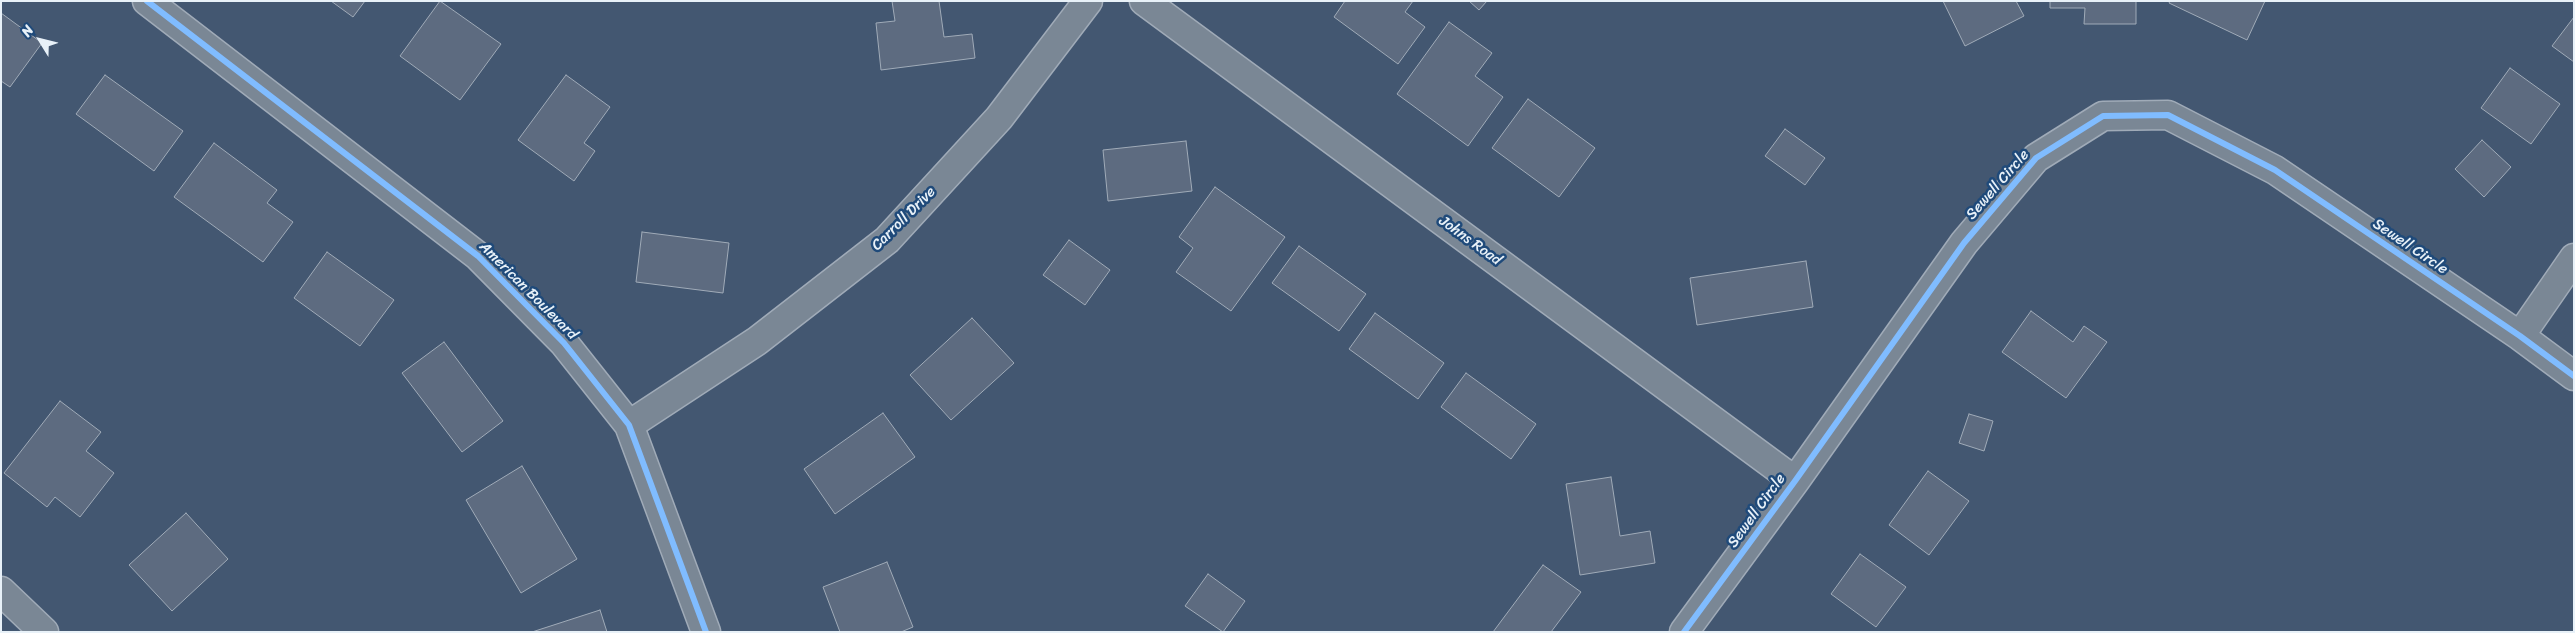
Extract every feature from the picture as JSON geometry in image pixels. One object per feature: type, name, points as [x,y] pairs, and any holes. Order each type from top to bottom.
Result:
[{"type":"street","name":"American Boulevard","points":[[147,1],[478,256],[564,343],[629,425],[706,632]]},
{"type":"street","name":"Carroll Drive","points":[[629,425],[757,341],[887,240],[999,118],[1088,1]]},
{"type":"street","name":"Johns Road","points":[[1144,1],[1795,481]]},
{"type":"street","name":"Sewell Circle","points":[[1684,632],[1795,481],[1964,243],[2036,158],[2103,116],[2168,115],[2275,170],[2520,336],[2574,376]]},
{"type":"street","points":[[2520,336],[2574,258]]},
{"type":"street","points":[[1,591],[44,632]]},
{"type":"building","points":[[331,1],[365,1],[353,17]]},
{"type":"building","points":[[440,1],[501,44],[460,100],[400,56]]},
{"type":"building","points":[[892,1],[939,1],[944,37],[972,34],[975,58],[881,70],[876,23],[895,21]]},
{"type":"building","points":[[1345,1],[1413,1],[1405,12],[1425,27],[1398,64],[1334,17]]},
{"type":"building","points":[[1469,1],[1487,1],[1479,10]]},
{"type":"building","points":[[1943,1],[2016,1],[2024,16],[1965,46]]},
{"type":"building","points":[[2050,1],[2136,1],[2136,24],[2084,24],[2085,8],[2050,8]]},
{"type":"building","points":[[2170,1],[2265,1],[2247,40],[2169,3]]},
{"type":"building","points":[[1,13],[42,43],[10,87],[1,81]]},
{"type":"building","points":[[2574,17],[2574,62],[2552,46]]},
{"type":"building","points":[[1449,22],[1492,53],[1475,76],[1503,97],[1468,146],[1397,94]]},
{"type":"building","points":[[2510,68],[2560,104],[2531,144],[2481,108]]},
{"type":"building","points":[[105,75],[183,131],[154,171],[76,114]]},
{"type":"building","points":[[566,75],[610,107],[584,143],[595,151],[574,181],[518,140]]},
{"type":"building","points":[[1528,99],[1595,148],[1559,197],[1492,148]]},
{"type":"building","points":[[1785,129],[1825,158],[1805,185],[1765,156]]},
{"type":"building","points":[[2482,140],[2511,167],[2484,197],[2455,169]]},
{"type":"building","points":[[1186,141],[1192,191],[1108,201],[1103,150]]},
{"type":"building","points":[[214,143],[277,190],[267,203],[293,222],[263,262],[174,197]]},
{"type":"building","points":[[1215,187],[1285,237],[1231,311],[1176,272],[1193,248],[1179,237]]},
{"type":"building","points":[[642,232],[729,243],[723,293],[636,282]]},
{"type":"building","points":[[1069,240],[1110,270],[1085,305],[1043,275]]},
{"type":"building","points":[[1299,246],[1366,294],[1339,331],[1272,283]]},
{"type":"building","points":[[327,252],[394,300],[360,346],[294,298]]},
{"type":"building","points":[[1806,261],[1813,307],[1697,325],[1690,278]]},
{"type":"building","points":[[2031,311],[2073,342],[2084,326],[2107,342],[2066,398],[2002,352]]},
{"type":"building","points":[[1375,313],[1444,363],[1418,399],[1349,349]]},
{"type":"building","points":[[972,318],[1014,363],[951,420],[910,375]]},
{"type":"building","points":[[444,342],[503,421],[462,452],[402,373]]},
{"type":"building","points":[[1466,373],[1536,424],[1511,459],[1441,407]]},
{"type":"building","points":[[60,401],[101,432],[86,451],[114,473],[80,517],[55,497],[47,507],[4,473]]},
{"type":"building","points":[[883,413],[915,457],[835,514],[804,469]]},
{"type":"building","points":[[1969,414],[1993,421],[1984,451],[1959,443]]},
{"type":"building","points":[[522,466],[577,559],[521,593],[466,500]]},
{"type":"building","points":[[1928,471],[1969,501],[1929,555],[1889,525]]},
{"type":"building","points":[[1611,477],[1620,536],[1650,531],[1655,563],[1580,575],[1566,484]]},
{"type":"building","points":[[186,513],[228,559],[172,611],[129,565]]},
{"type":"building","points":[[1860,554],[1906,587],[1876,627],[1831,594]]},
{"type":"building","points":[[887,562],[913,627],[901,632],[840,632],[823,587]]},
{"type":"building","points":[[1543,565],[1581,592],[1551,632],[1493,632]]},
{"type":"building","points":[[1208,574],[1245,601],[1223,632],[1185,606]]},
{"type":"building","points":[[600,610],[607,632],[532,632]]},
{"type":"cycle path","points":[[147,1],[478,256],[564,343],[629,425],[706,632]]},
{"type":"cycle path","points":[[1684,632],[1795,481],[1964,243],[2036,158],[2103,116],[2168,115],[2275,170],[2520,336],[2574,376]]}]
